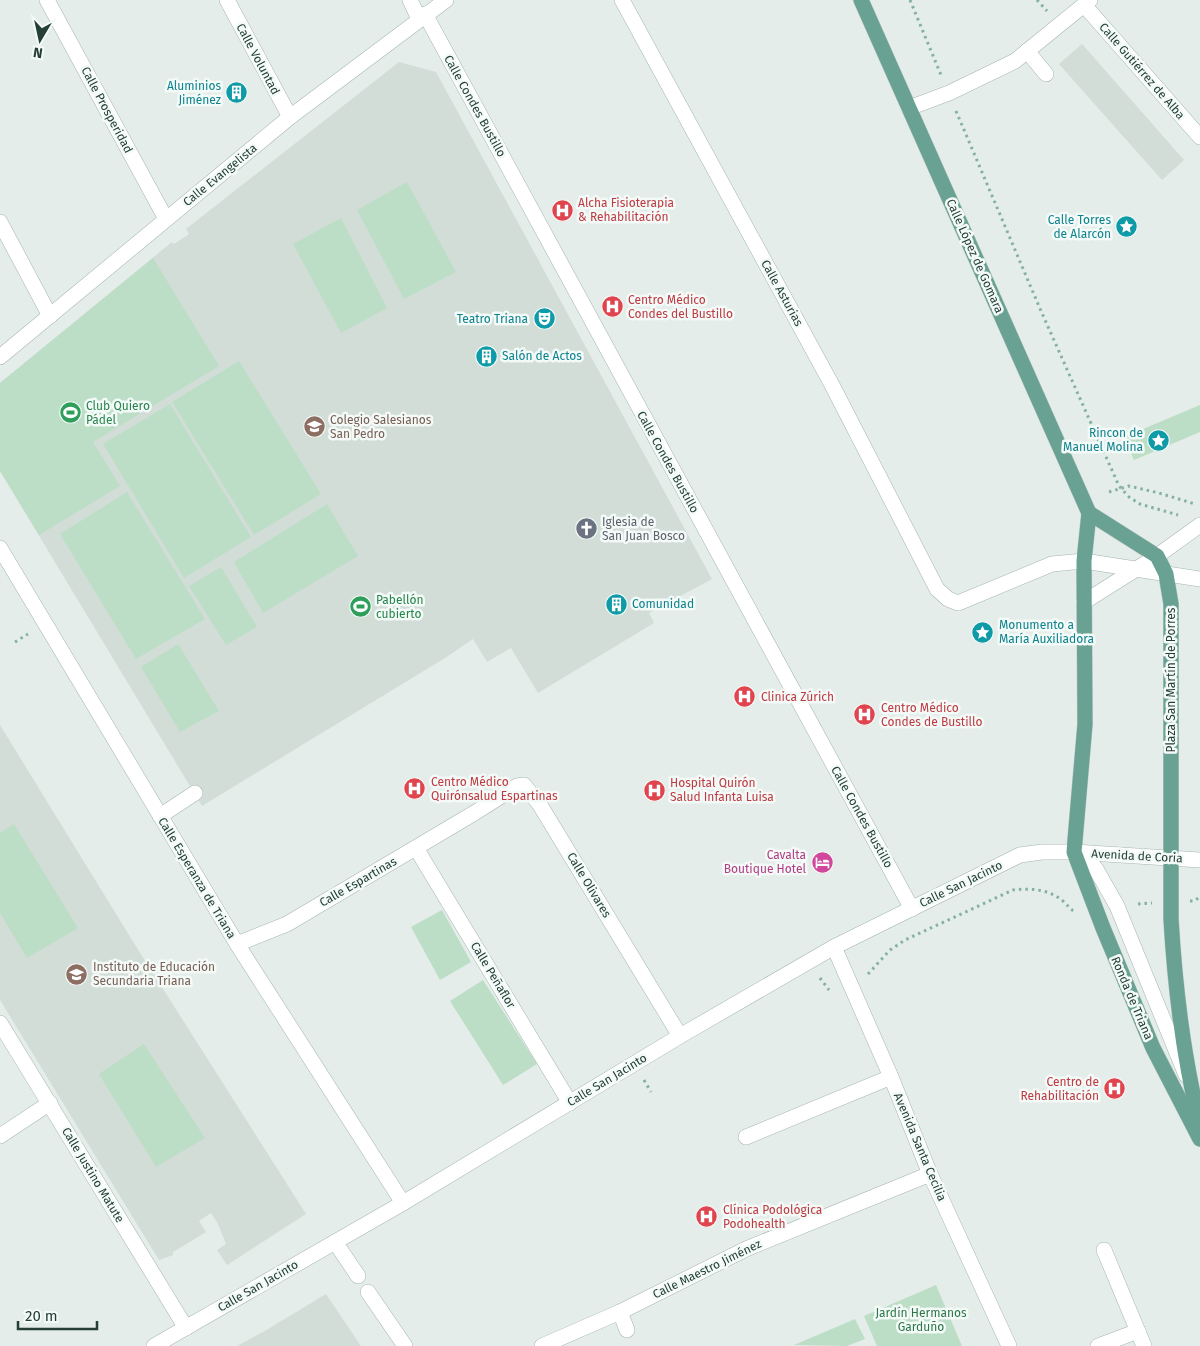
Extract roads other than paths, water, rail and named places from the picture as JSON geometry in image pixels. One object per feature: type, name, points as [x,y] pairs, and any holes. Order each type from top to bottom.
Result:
[{"type":"main road","name":"Calle López de Gomara","points":[[861,0],[1089,513]]},
{"type":"main road","points":[[1078,853],[1085,724],[1084,561],[1089,513],[1157,556]]},
{"type":"main road","name":"Plaza San Martín de Porres","points":[[1157,556],[1166,574],[1172,625],[1170,858]]},
{"type":"main road","name":"Ronda de Triana","points":[[1078,853],[1100,920],[1153,1048],[1200,1139]]},
{"type":"main road","name":"Ronda de Triana","points":[[1170,858],[1173,964],[1190,1085],[1200,1124]]},
{"type":"street","name":"Calle Prosperidad","points":[[47,0],[166,219]]},
{"type":"street","name":"Calle Voluntad","points":[[227,0],[290,117]]},
{"type":"street","name":"Calle Condes Bustillo","points":[[410,0],[422,17],[912,909]]},
{"type":"street","name":"Calle Evangelista","points":[[0,357],[290,117],[446,0]]},
{"type":"street","name":"Calle Asturias","points":[[622,0],[827,377],[937,589],[948,599],[958,603],[1052,564],[1084,561]]},
{"type":"street","points":[[909,108],[949,94],[1014,61],[1087,3]]},
{"type":"street","name":"Calle Gutiérrez de Alba","points":[[1087,3],[1200,137]]},
{"type":"street","points":[[1027,52],[1046,74]]},
{"type":"street","points":[[0,222],[50,316]]},
{"type":"street","points":[[1084,602],[1136,570],[1200,525]]},
{"type":"street","name":"Calle Esperanza de Triana","points":[[0,548],[237,944],[403,1203]]},
{"type":"street","points":[[1084,561],[1200,580]]},
{"type":"street","name":"Calle Olivares","points":[[476,812],[517,786],[524,785],[529,789],[680,1036]]},
{"type":"street","points":[[160,816],[195,794]]},
{"type":"street","name":"Calle Espartinas","points":[[237,944],[287,924],[476,812]]},
{"type":"street","name":"Calle Peñaflor","points":[[416,848],[570,1103]]},
{"type":"street","name":"Calle San Jacinto","points":[[154,1346],[403,1203],[680,1036],[834,947],[1020,855],[1042,852],[1078,853]]},
{"type":"street","name":"Avenida de Coria","points":[[1078,853],[1200,860]]},
{"type":"street","name":"Ronda de Triana","points":[[1078,853],[1096,869],[1117,906],[1190,1085]]},
{"type":"street","name":"Avenida Santa Cecilia","points":[[834,947],[891,1077],[930,1174],[1009,1346]]},
{"type":"street","name":"Calle Justino Matute","points":[[0,1023],[186,1328]]},
{"type":"street","points":[[746,1137],[891,1077]]},
{"type":"street","points":[[0,1136],[50,1103]]},
{"type":"street","name":"Calle Maestro Jiménez","points":[[542,1346],[620,1312],[746,1249],[930,1174]]},
{"type":"street","points":[[335,1242],[358,1276]]},
{"type":"street","points":[[1104,1250],[1144,1346]]},
{"type":"street","points":[[368,1292],[405,1346]]},
{"type":"street","points":[[620,1312],[627,1330]]},
{"type":"street","points":[[1098,1346],[1138,1331]]},
{"type":"place","name":"Aluminios Jiménez","points":[[237,93]]},
{"type":"place","name":"Alcha Fisioterapia & Rehabilitación","points":[[562,210]]},
{"type":"place","name":"Calle Torres de Alarcón","points":[[1127,227]]},
{"type":"place","name":"Centro Médico Condes del Bustillo","points":[[612,307]]},
{"type":"place","name":"Teatro Triana","points":[[544,319]]},
{"type":"place","name":"Salón de Actos","points":[[486,356]]},
{"type":"place","name":"Club Quiero Pádel","points":[[70,413]]},
{"type":"place","name":"Colegio Salesianos San Pedro","points":[[314,427]]},
{"type":"place","name":"Rincon de Manuel Molina","points":[[1159,440]]},
{"type":"place","name":"Iglesia de San Juan Bosco","points":[[586,529]]},
{"type":"place","name":"Comunidad","points":[[616,604]]},
{"type":"place","name":"Pabellón cubierto","points":[[360,607]]},
{"type":"place","name":"Monumento a María Auxiliadora","points":[[983,632]]},
{"type":"place","name":"Clinica Zúrich","points":[[745,697]]},
{"type":"place","name":"Centro Médico Condes de Bustillo","points":[[865,715]]},
{"type":"place","name":"Centro Médico Quirónsalud Espartinas","points":[[415,789]]},
{"type":"place","name":"Hospital Quirón Salud Infanta Luisa","points":[[654,790]]},
{"type":"place","name":"Cavalta Boutique Hotel","points":[[822,862]]},
{"type":"place","name":"Instituto de Educación Secundaria Triana","points":[[77,974]]},
{"type":"place","name":"Centro de Rehabilitación","points":[[1115,1089]]},
{"type":"place","name":"Clínica Podológica Podohealth","points":[[707,1217]]},
{"type":"park label","name":"Jardín Hermanos Garduño","points":[[921,1320]]}]
